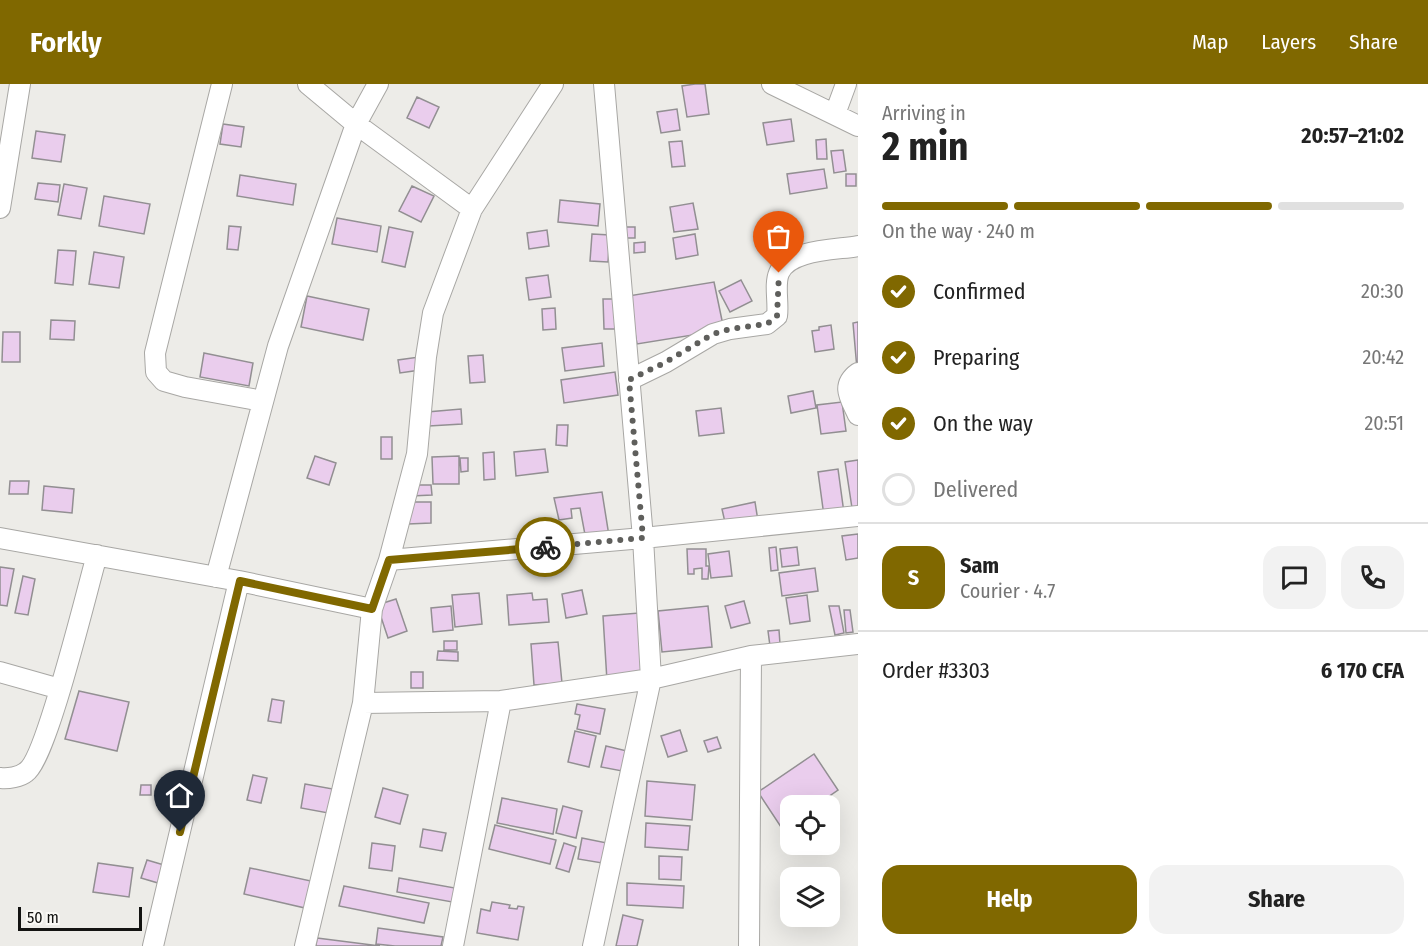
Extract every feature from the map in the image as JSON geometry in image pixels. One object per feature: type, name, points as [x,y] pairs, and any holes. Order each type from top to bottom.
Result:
[{"type":"street","points":[[1,196],[20,84]]},
{"type":"street","points":[[222,84],[155,353],[156,372],[164,381],[185,387],[263,401]]},
{"type":"street","points":[[308,84],[356,124],[471,209]]},
{"type":"street","points":[[216,577],[278,346],[356,124],[378,84]]},
{"type":"street","points":[[305,946],[363,703],[372,609],[389,560],[417,454],[426,357],[433,313],[471,209],[553,84]]},
{"type":"street","points":[[593,946],[651,679],[643,538],[604,84]]},
{"type":"street","points":[[772,84],[858,126]]},
{"type":"street","points":[[835,114],[846,84]]},
{"type":"street","points":[[629,380],[666,362],[713,334],[730,329],[767,324],[777,316],[779,273],[787,263],[800,255],[858,246]]},
{"type":"street","points":[[858,373],[850,378],[848,386],[858,415]]},
{"type":"street","points":[[389,560],[643,538],[858,516]]},
{"type":"street","points":[[0,538],[240,581],[372,609]]},
{"type":"street","points":[[0,778],[16,777],[27,772],[40,751],[60,689],[97,555]]},
{"type":"street","points":[[153,946],[240,581]]},
{"type":"street","points":[[363,703],[501,701],[651,679],[751,656],[858,644]]},
{"type":"street","points":[[750,946],[751,656]]},
{"type":"street","points":[[0,672],[60,689]]},
{"type":"street","points":[[453,946],[501,701]]},
{"type":"building","points":[[705,84],[709,114],[687,117],[682,86]]},
{"type":"building","points":[[417,97],[439,107],[429,128],[407,118]]},
{"type":"building","points":[[677,109],[680,130],[661,133],[657,112]]},
{"type":"building","points":[[791,119],[794,141],[767,145],[763,123]]},
{"type":"building","points":[[223,124],[244,127],[241,147],[220,144]]},
{"type":"building","points":[[36,131],[65,135],[61,162],[32,158]]},
{"type":"building","points":[[826,139],[827,159],[817,159],[816,140]]},
{"type":"building","points":[[682,141],[685,166],[672,167],[669,142]]},
{"type":"building","points":[[843,150],[846,171],[834,173],[831,151]]},
{"type":"building","points":[[824,169],[827,188],[790,194],[787,174]]},
{"type":"building","points":[[846,174],[856,174],[856,186],[846,186]]},
{"type":"building","points":[[240,175],[296,184],[293,205],[237,196]]},
{"type":"building","points":[[38,183],[60,185],[58,202],[35,199]]},
{"type":"building","points":[[64,184],[87,188],[81,219],[58,215]]},
{"type":"building","points":[[412,186],[434,196],[421,222],[399,211]]},
{"type":"building","points":[[104,196],[150,204],[144,234],[99,226]]},
{"type":"building","points":[[560,200],[600,204],[598,226],[558,222]]},
{"type":"building","points":[[693,203],[698,229],[674,232],[670,207]]},
{"type":"building","points":[[337,218],[381,226],[377,252],[332,244]]},
{"type":"building","points":[[229,226],[241,227],[238,250],[227,249]]},
{"type":"building","points":[[389,227],[413,232],[405,267],[382,262]]},
{"type":"building","points":[[624,227],[635,227],[635,238],[624,238]]},
{"type":"building","points":[[547,230],[549,246],[529,249],[527,233]]},
{"type":"building","points":[[592,234],[610,235],[608,262],[590,261]]},
{"type":"building","points":[[695,234],[698,255],[676,259],[673,238]]},
{"type":"building","points":[[645,242],[645,252],[634,253],[634,243]]},
{"type":"building","points":[[58,250],[76,251],[73,285],[55,283]]},
{"type":"building","points":[[94,252],[124,257],[119,288],[89,284]]},
{"type":"building","points":[[548,275],[551,297],[529,300],[526,278]]},
{"type":"building","points":[[741,280],[752,301],[730,312],[719,291]]},
{"type":"building","points":[[714,282],[724,330],[637,344],[628,296]]},
{"type":"building","points":[[307,296],[369,309],[363,340],[301,327]]},
{"type":"building","points":[[603,299],[615,299],[615,329],[604,329]]},
{"type":"building","points":[[555,308],[556,329],[543,330],[542,309]]},
{"type":"building","points":[[51,320],[75,321],[74,340],[50,339]]},
{"type":"building","points":[[858,322],[858,369],[857,369],[853,323]]},
{"type":"building","points":[[831,325],[834,349],[815,352],[812,331]]},
{"type":"building","points":[[3,332],[20,332],[20,362],[2,362]]},
{"type":"building","points":[[602,343],[604,366],[565,371],[562,348]]},
{"type":"building","points":[[204,353],[253,363],[249,386],[200,377]]},
{"type":"building","points":[[483,355],[485,382],[470,383],[468,356]]},
{"type":"building","points":[[419,357],[420,370],[400,373],[398,360]]},
{"type":"building","points":[[615,372],[618,395],[564,403],[561,380]]},
{"type":"building","points":[[813,391],[816,408],[791,413],[788,396]]},
{"type":"building","points":[[842,402],[846,431],[821,434],[817,405]]},
{"type":"building","points":[[721,408],[724,433],[699,436],[696,411]]},
{"type":"building","points":[[461,409],[462,424],[429,426],[427,412]]},
{"type":"building","points":[[557,425],[568,425],[567,446],[556,445]]},
{"type":"building","points":[[381,437],[392,437],[392,459],[381,459]]},
{"type":"building","points":[[545,449],[548,472],[516,476],[514,452]]},
{"type":"building","points":[[494,452],[495,479],[484,480],[483,453]]},
{"type":"building","points":[[315,456],[336,463],[329,485],[307,478]]},
{"type":"building","points":[[459,456],[459,484],[433,484],[432,457]]},
{"type":"building","points":[[460,458],[468,458],[468,471],[461,472]]},
{"type":"building","points":[[858,460],[858,507],[852,508],[845,462]]},
{"type":"building","points":[[838,469],[844,513],[824,516],[818,472]]},
{"type":"building","points":[[10,481],[29,481],[28,494],[9,494]]},
{"type":"building","points":[[411,485],[431,485],[432,495],[411,496]]},
{"type":"building","points":[[44,486],[74,489],[72,513],[42,510]]},
{"type":"building","points":[[602,492],[609,536],[586,540],[580,508],[571,509],[572,518],[559,520],[554,498]]},
{"type":"building","points":[[407,502],[431,502],[431,523],[408,524]]},
{"type":"building","points":[[755,502],[758,521],[726,527],[722,509]]},
{"type":"building","points":[[858,534],[858,558],[846,560],[842,536]]},
{"type":"building","points":[[776,547],[778,570],[771,571],[769,548]]},
{"type":"building","points":[[797,547],[799,565],[782,567],[780,549]]},
{"type":"building","points":[[687,549],[706,549],[706,566],[709,566],[708,579],[702,579],[702,568],[694,569],[694,574],[688,574]]},
{"type":"building","points":[[729,551],[732,576],[711,578],[708,554]]},
{"type":"building","points":[[0,567],[14,569],[7,606],[0,605]]},
{"type":"building","points":[[815,568],[818,591],[782,596],[779,573]]},
{"type":"building","points":[[23,576],[35,579],[28,615],[15,613]]},
{"type":"building","points":[[582,590],[587,614],[566,618],[562,594]]},
{"type":"building","points":[[479,593],[482,624],[455,627],[452,595]]},
{"type":"building","points":[[532,593],[533,600],[547,599],[549,622],[509,625],[507,595]]},
{"type":"building","points":[[807,595],[810,621],[790,624],[786,598]]},
{"type":"building","points":[[396,599],[407,631],[388,638],[377,605]]},
{"type":"building","points":[[744,601],[750,623],[731,628],[725,606]]},
{"type":"building","points":[[451,606],[453,630],[433,632],[431,608]]},
{"type":"building","points":[[708,606],[712,647],[662,652],[658,611]]},
{"type":"building","points":[[829,606],[839,606],[844,633],[835,635]]},
{"type":"building","points":[[844,610],[850,610],[853,632],[846,633]]},
{"type":"building","points":[[639,613],[641,678],[607,681],[603,616]]},
{"type":"building","points":[[779,630],[780,644],[770,646],[768,631]]},
{"type":"building","points":[[444,641],[457,641],[457,650],[444,650]]},
{"type":"building","points":[[558,642],[562,683],[534,685],[531,644]]},
{"type":"building","points":[[438,651],[458,652],[458,661],[437,660]]},
{"type":"building","points":[[411,672],[423,672],[423,688],[411,688]]},
{"type":"building","points":[[79,691],[129,702],[117,751],[65,739]]},
{"type":"building","points":[[272,699],[284,701],[281,723],[268,721]]},
{"type":"building","points":[[577,704],[605,709],[600,734],[577,729],[580,715],[575,714]]},
{"type":"building","points":[[680,730],[687,751],[668,757],[661,736]]},
{"type":"building","points":[[575,731],[596,736],[589,767],[568,762]]},
{"type":"building","points":[[717,737],[721,748],[708,752],[704,741]]},
{"type":"building","points":[[606,746],[627,751],[622,771],[601,767]]},
{"type":"building","points":[[814,754],[838,790],[831,795],[780,795],[780,825],[758,792]]},
{"type":"building","points":[[253,775],[267,778],[261,803],[247,800]]},
{"type":"building","points":[[647,781],[695,785],[692,820],[645,816]]},
{"type":"building","points":[[305,784],[333,789],[328,813],[301,808]]},
{"type":"building","points":[[141,785],[151,785],[151,795],[140,795]]},
{"type":"building","points":[[383,788],[408,795],[400,824],[375,817]]},
{"type":"building","points":[[502,798],[557,809],[553,834],[497,823]]},
{"type":"building","points":[[563,806],[582,811],[576,838],[556,833]]},
{"type":"building","points":[[646,823],[690,826],[688,850],[645,847]]},
{"type":"building","points":[[495,825],[556,840],[550,864],[489,849]]},
{"type":"building","points":[[423,829],[446,833],[442,851],[420,847]]},
{"type":"building","points":[[582,838],[607,843],[602,863],[578,859]]},
{"type":"building","points":[[372,843],[395,846],[392,871],[369,868]]},
{"type":"building","points":[[564,843],[576,847],[569,872],[556,868]]},
{"type":"building","points":[[659,856],[682,857],[681,880],[659,879]]},
{"type":"building","points":[[147,860],[164,865],[158,883],[141,878]]},
{"type":"building","points":[[98,863],[133,868],[129,897],[93,892]]},
{"type":"building","points":[[250,868],[311,881],[305,908],[244,894]]},
{"type":"building","points":[[399,878],[455,888],[452,902],[397,892]]},
{"type":"building","points":[[627,883],[684,886],[683,908],[627,905]]},
{"type":"building","points":[[344,886],[429,903],[424,923],[339,906]]},
{"type":"building","points":[[492,902],[510,905],[509,908],[524,907],[518,940],[477,933],[481,909],[490,911]]},
{"type":"building","points":[[623,915],[643,920],[637,946],[616,946]]},
{"type":"building","points":[[378,928],[443,937],[441,946],[376,944]]},
{"type":"building","points":[[317,938],[380,946],[316,946]]},
{"type":"way so far","points":[[545,547],[643,538],[629,380],[666,362],[713,334],[730,329],[767,324],[777,316],[779,273]]},
{"type":"route","points":[[180,832],[240,581],[372,609],[389,560],[545,547]]}]
